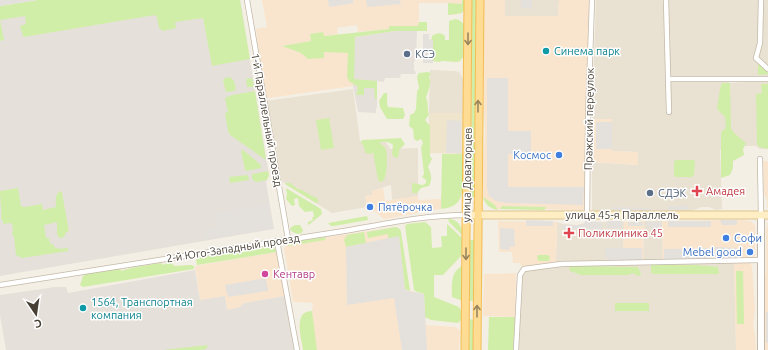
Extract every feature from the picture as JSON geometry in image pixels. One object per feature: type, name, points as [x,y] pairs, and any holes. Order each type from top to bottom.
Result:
[{"type":"main road","name":"улица Доваторцев","points":[[465,350],[468,0]]},
{"type":"main road","name":"улица Доваторцев","points":[[476,350],[480,0]]},
{"type":"main road","name":"улица 45-я Параллель","points":[[466,215],[764,215]]},
{"type":"street","name":"1-й Параллельный проезд","points":[[247,0],[288,239]]},
{"type":"street","name":"Пражский переулок","points":[[587,215],[588,118],[592,0]]},
{"type":"street","points":[[666,0],[669,112]]},
{"type":"street","points":[[761,0],[760,43],[756,58],[768,69]]},
{"type":"street","points":[[668,80],[768,79]]},
{"type":"street","points":[[760,159],[764,215],[760,260],[761,350]]},
{"type":"street","name":"2-й Юго-Западный проезд","points":[[0,285],[435,215],[466,215]]},
{"type":"street","points":[[277,241],[297,350]]},
{"type":"street","points":[[516,350],[520,275],[524,270],[561,264],[760,260]]},
{"type":"shaded area","points":[[0,0],[38,0],[0,6]]},
{"type":"shaded area","points":[[47,0],[240,0],[269,175],[266,182],[274,229],[0,276],[0,8]]},
{"type":"shaded area","points":[[262,0],[465,0],[464,10],[462,13],[454,15],[448,15],[448,3],[419,3],[419,26],[389,26],[389,29],[358,32],[357,25],[337,28],[338,34],[323,36],[323,32],[310,34],[311,41],[283,46],[301,53],[324,50],[355,52],[353,86],[269,98],[265,97],[256,29],[267,27]]},
{"type":"shaded area","points":[[328,0],[353,0],[354,3],[329,7]]},
{"type":"shaded area","points":[[366,0],[400,0],[401,4],[367,7]]},
{"type":"shaded area","points":[[484,0],[505,0],[505,16],[558,16],[559,0],[589,0],[585,208],[583,211],[569,212],[565,210],[545,209],[494,209],[488,206],[484,200],[482,180],[485,133]]},
{"type":"shaded area","points":[[505,0],[559,0],[558,16],[505,16]]},
{"type":"shaded area","points":[[521,0],[532,0],[532,9],[521,8]]},
{"type":"shaded area","points":[[596,0],[768,0],[768,77],[729,79],[729,83],[768,81],[768,149],[760,149],[756,146],[731,146],[731,149],[720,150],[722,209],[716,210],[709,207],[702,207],[691,211],[592,210],[592,162],[637,165],[638,152],[612,151],[612,120],[592,119]]},
{"type":"shaded area","points":[[395,31],[417,31],[416,60],[414,61],[414,70],[416,74],[401,74],[400,78],[385,78],[384,82],[377,81],[376,113],[358,112],[353,86],[355,37]]},
{"type":"shaded area","points":[[423,34],[429,34],[429,39],[433,40],[433,63],[423,63]]},
{"type":"shaded area","points":[[430,70],[459,72],[463,79],[463,113],[429,113]]},
{"type":"shaded area","points":[[487,78],[508,78],[508,131],[531,131],[531,154],[508,154],[508,187],[584,187],[583,205],[506,203],[496,201],[489,196],[487,188]]},
{"type":"shaded area","points":[[353,89],[360,141],[386,142],[390,149],[418,148],[418,196],[392,200],[391,185],[372,191],[372,195],[365,196],[367,207],[332,213],[281,180],[266,101]]},
{"type":"shaded area","points":[[429,113],[463,113],[462,154],[429,153]]},
{"type":"shaded area","points":[[592,119],[612,119],[612,151],[638,152],[638,165],[592,162]]},
{"type":"shaded area","points":[[447,120],[461,121],[461,153],[446,153]]},
{"type":"shaded area","points":[[596,122],[612,122],[612,149],[596,149]]},
{"type":"shaded area","points":[[763,161],[768,161],[768,208],[767,200],[764,194]]},
{"type":"shaded area","points":[[383,188],[385,201],[418,196],[418,200],[441,199],[441,209],[384,219],[376,212],[367,209],[365,196],[372,195],[372,191]]},
{"type":"shaded area","points":[[269,204],[273,228],[204,239],[203,230],[217,227],[214,213]]},
{"type":"shaded area","points":[[668,206],[689,206],[689,210],[668,210]]},
{"type":"shaded area","points":[[613,207],[650,208],[651,211],[612,210]]},
{"type":"shaded area","points":[[526,220],[553,221],[553,226],[526,226]]},
{"type":"shaded area","points":[[720,220],[737,220],[737,225],[722,225]]},
{"type":"shaded area","points":[[498,221],[557,222],[556,264],[522,268],[520,263],[513,263],[512,252],[499,252]]},
{"type":"shaded area","points":[[585,221],[602,222],[602,229],[562,229],[562,225],[584,225]]},
{"type":"shaded area","points":[[607,221],[622,221],[622,228],[607,228]]},
{"type":"shaded area","points":[[644,221],[662,221],[663,261],[643,261]]},
{"type":"shaded area","points":[[644,221],[643,261],[623,261],[624,222]]},
{"type":"shaded area","points":[[662,221],[750,221],[755,225],[755,259],[663,261]]},
{"type":"shaded area","points":[[668,221],[711,221],[711,227],[668,227]]},
{"type":"shaded area","points":[[557,222],[577,225],[589,222],[624,222],[623,261],[556,264]]},
{"type":"shaded area","points":[[628,222],[643,222],[643,226],[628,226]]},
{"type":"shaded area","points":[[647,222],[662,222],[662,228],[647,228]]},
{"type":"shaded area","points":[[768,222],[768,350],[765,350],[764,282],[766,272],[766,229]]},
{"type":"shaded area","points":[[396,227],[400,229],[401,232],[410,291],[424,294],[426,325],[456,327],[460,331],[459,350],[303,350],[300,324],[303,314],[312,311],[313,303],[293,302],[284,248],[288,243]]},
{"type":"shaded area","points":[[500,228],[514,229],[515,246],[510,247],[509,250],[500,249]]},
{"type":"shaded area","points":[[399,236],[405,289],[424,294],[427,350],[402,350],[394,298],[347,305],[346,247]]},
{"type":"shaded area","points":[[715,247],[737,248],[737,258],[714,258]]},
{"type":"shaded area","points":[[605,248],[642,248],[642,261],[610,260],[605,256]]},
{"type":"shaded area","points":[[710,248],[710,259],[664,259],[664,249]]},
{"type":"shaded area","points":[[277,252],[285,296],[244,303],[240,307],[227,310],[225,296],[200,300],[195,266]]},
{"type":"shaded area","points":[[734,261],[736,350],[517,350],[521,276],[525,270],[564,265]]},
{"type":"shaded area","points":[[734,261],[749,262],[752,266],[755,310],[753,325],[756,350],[736,350]]},
{"type":"shaded area","points":[[195,270],[200,300],[225,296],[227,310],[240,307],[244,303],[285,296],[295,350],[6,350],[0,315],[0,295],[55,287],[66,287],[68,293]]},
{"type":"shaded area","points":[[516,273],[515,317],[483,316],[484,274]]},
{"type":"shaded area","points":[[266,278],[268,291],[228,297],[225,285]]},
{"type":"shaded area","points":[[766,312],[768,312],[768,343],[766,343]]},
{"type":"green space","points":[[38,0],[240,0],[250,59],[212,66],[203,18],[175,22],[176,28],[163,31],[159,28],[157,17],[155,15],[24,37],[20,26],[26,24],[25,16],[0,20],[0,6]]},
{"type":"green space","points":[[462,0],[465,0],[465,7],[462,13],[448,15],[448,3],[462,4]]},
{"type":"green space","points":[[472,0],[476,0],[474,198],[471,198]]},
{"type":"green space","points":[[455,19],[464,24],[464,56],[457,62],[433,61],[430,49],[432,36],[440,33],[445,36],[445,40],[449,40],[449,21]]},
{"type":"green space","points":[[0,20],[4,40],[0,41]]},
{"type":"green space","points":[[419,22],[427,22],[427,31],[395,31],[355,37],[354,79],[377,81],[377,99],[375,99],[374,88],[364,88],[364,95],[356,95],[358,87],[349,81],[347,77],[348,53],[324,52],[324,58],[308,59],[301,53],[282,46],[311,41],[310,34],[323,32],[324,36],[389,29],[389,26],[418,26]]},
{"type":"green space","points":[[758,62],[768,71],[768,74],[758,75]]},
{"type":"green space","points":[[419,73],[431,73],[426,98],[429,115],[425,120],[430,126],[430,156],[432,159],[428,167],[431,178],[429,186],[421,188],[417,193],[413,193],[412,183],[423,185],[426,183],[426,180],[422,177],[424,174],[421,147],[423,143],[421,139],[417,141],[414,139],[413,129],[409,126],[410,115],[414,113],[416,109],[417,91],[419,88],[417,77]]},
{"type":"green space","points":[[230,77],[234,81],[236,89],[234,91],[226,92],[223,80]]},
{"type":"green space","points":[[252,78],[254,87],[247,87],[246,79]]},
{"type":"green space","points":[[722,83],[730,83],[731,128],[734,133],[746,143],[743,149],[744,155],[733,161],[733,168],[730,175],[721,178],[721,132],[726,128],[725,117],[717,109]]},
{"type":"green space","points":[[761,84],[768,84],[768,149],[759,147],[757,144],[756,94],[762,93]]},
{"type":"green space","points":[[255,91],[266,160],[230,135],[225,113],[228,112],[225,98],[232,95]]},
{"type":"green space","points":[[384,93],[387,93],[388,107],[403,108],[405,115],[403,119],[387,119],[380,107],[379,101]]},
{"type":"green space","points":[[329,118],[334,148],[321,150],[316,120]]},
{"type":"green space","points":[[401,138],[405,144],[399,150],[399,155],[397,158],[392,154],[393,145],[386,142],[379,143],[385,148],[387,157],[385,177],[384,180],[380,182],[378,180],[373,152],[371,154],[365,153],[364,147],[361,143],[362,140]]},
{"type":"green space","points":[[243,150],[261,165],[261,168],[245,170],[241,151]]},
{"type":"green space","points":[[442,154],[463,154],[463,180],[459,200],[453,206],[441,209]]},
{"type":"green space","points":[[676,160],[695,161],[694,175],[692,177],[674,176],[674,162]]},
{"type":"green space","points":[[268,171],[269,175],[267,180],[256,182],[252,179],[252,174]]},
{"type":"green space","points":[[248,175],[249,180],[230,183],[229,177]]},
{"type":"green space","points":[[290,183],[299,190],[300,189],[316,197],[319,202],[316,203],[285,184]]},
{"type":"green space","points":[[18,188],[21,206],[24,207],[42,204],[43,210],[56,207],[56,196],[61,191],[69,231],[66,232],[64,237],[60,238],[57,235],[57,222],[44,225],[46,238],[49,238],[50,244],[53,244],[54,247],[60,249],[68,248],[68,251],[22,258],[16,255],[14,237],[12,234],[12,224],[3,224],[3,220],[1,220],[0,191]]},
{"type":"green space","points":[[286,188],[321,209],[322,214],[308,225],[308,222],[313,220],[313,211],[305,212],[299,206],[298,198],[294,199],[295,205],[292,206],[286,199]]},
{"type":"green space","points":[[483,197],[495,205],[498,210],[488,206]]},
{"type":"green space","points":[[502,206],[546,208],[544,210],[500,209]]},
{"type":"green space","points":[[367,216],[368,220],[334,226],[331,226],[328,223]]},
{"type":"green space","points":[[448,218],[454,220],[462,228],[463,235],[449,222]]},
{"type":"green space","points":[[425,222],[431,227],[432,248],[442,247],[441,236],[447,236],[447,224],[462,238],[462,255],[443,275],[434,275],[434,297],[459,307],[461,311],[461,320],[458,323],[431,320],[425,317],[424,294],[414,290],[405,226],[407,224]]},
{"type":"green space","points":[[295,225],[300,225],[303,230],[302,233],[297,234],[291,231],[290,228]]},
{"type":"green space","points":[[396,227],[400,229],[401,232],[410,291],[405,289],[399,237],[388,238],[388,234],[368,238],[367,232]]},
{"type":"green space","points":[[364,232],[366,243],[346,247],[344,240],[347,235]]},
{"type":"green space","points":[[326,237],[325,240],[288,246],[288,243],[292,242]]},
{"type":"green space","points":[[470,240],[474,240],[473,301],[470,301]]},
{"type":"green space","points":[[270,246],[277,252],[197,265],[196,260],[198,258]]},
{"type":"green space","points":[[538,255],[548,255],[550,257],[549,261],[538,261]]},
{"type":"green space","points":[[171,261],[175,266],[191,265],[194,266],[194,269],[83,287],[80,285],[83,276],[87,273],[119,268],[122,271],[134,267],[161,263],[163,265]]},
{"type":"green space","points":[[651,265],[696,265],[718,267],[719,274],[652,274]]},
{"type":"green space","points":[[462,266],[463,301],[452,297],[452,284],[455,272]]},
{"type":"green space","points":[[569,266],[638,267],[642,274],[638,276],[633,273],[628,275],[581,275],[570,271]]},
{"type":"green space","points":[[736,271],[743,271],[744,324],[737,324]]},
{"type":"green space","points":[[615,303],[649,303],[649,311],[615,311]]},
{"type":"green space","points":[[312,311],[317,350],[303,350],[300,322],[303,314]]},
{"type":"green space","points":[[489,317],[515,317],[513,350],[488,350]]},
{"type":"green space","points":[[470,319],[473,320],[473,350],[469,350]]},
{"type":"green space","points":[[208,345],[206,349],[200,350],[163,350]]},
{"type":"place","name":"Синема парк","points":[[546,51]]},
{"type":"place","name":"КСЭ","points":[[407,54]]},
{"type":"place","name":"Космос","points":[[559,155]]},
{"type":"place","name":"Амадея","points":[[697,191]]},
{"type":"place","name":"СДЭК","points":[[650,193]]},
{"type":"place","name":"Пятёрочка","points":[[370,207]]},
{"type":"place","name":"Поликлиника 45","points":[[569,233]]},
{"type":"place","name":"Софи","points":[[726,238]]},
{"type":"place","name":"Mebel good","points":[[750,252]]},
{"type":"place","name":"Кентавр","points":[[265,274]]},
{"type":"place","name":"1564, Транспортная компания","points":[[83,308]]}]
